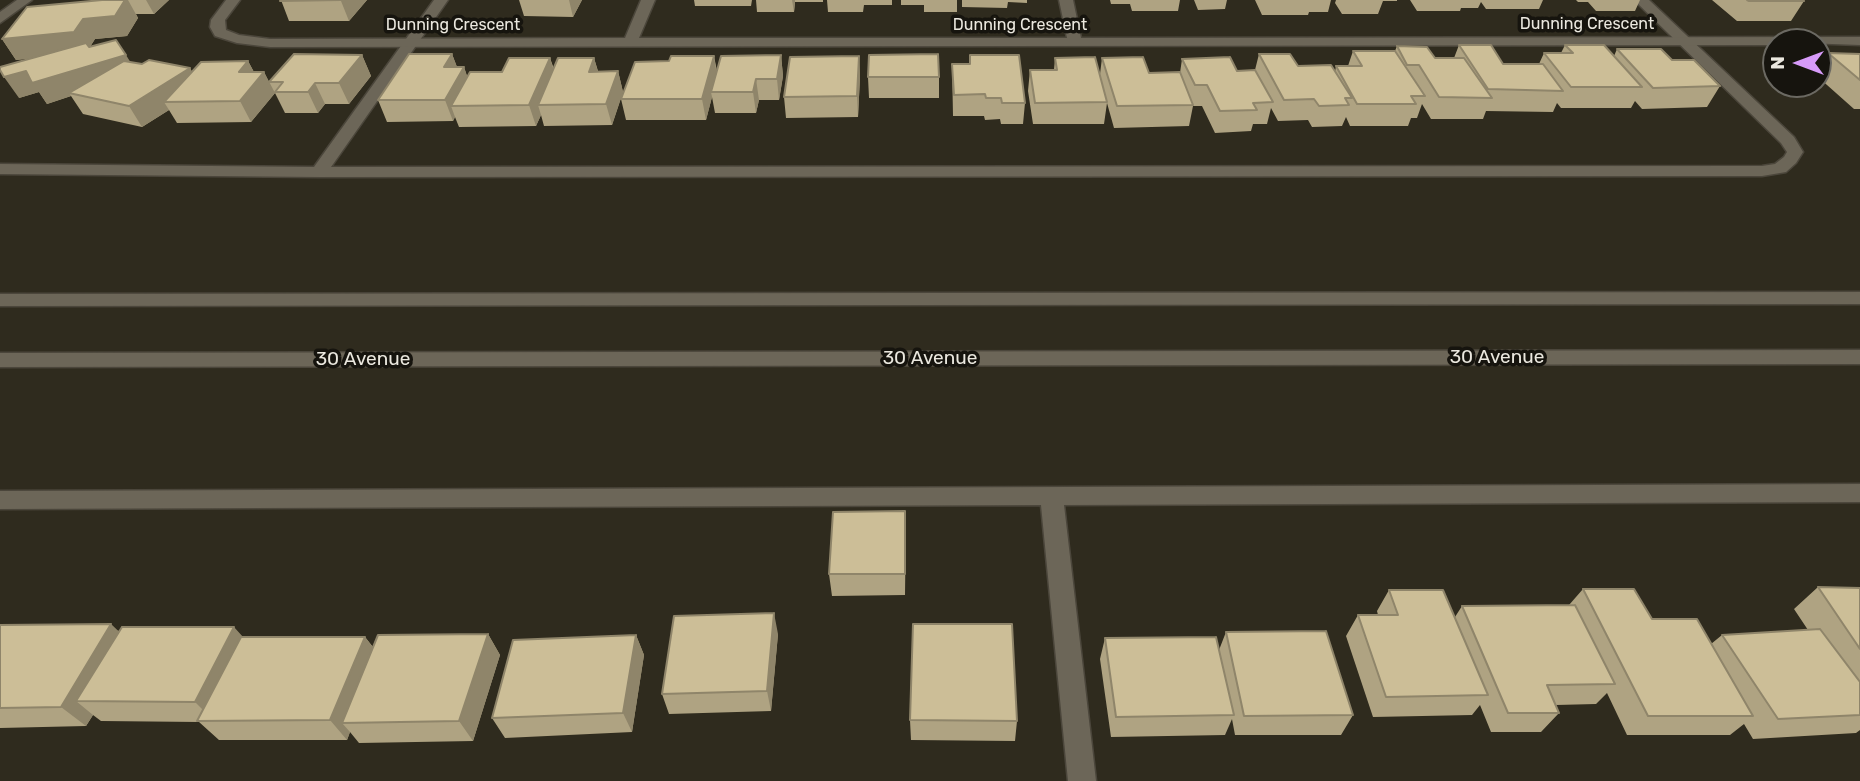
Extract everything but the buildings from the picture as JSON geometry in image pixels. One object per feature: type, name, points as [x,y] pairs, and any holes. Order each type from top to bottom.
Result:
[{"type":"main road","points":[[0,19],[25,0]]},
{"type":"main road","name":"Dunning Crescent","points":[[233,0],[221,13],[217,27],[220,33],[237,39],[270,43],[1860,41]]},
{"type":"main road","points":[[319,172],[441,0]]},
{"type":"main road","points":[[631,43],[648,0]]},
{"type":"main road","points":[[1066,0],[1075,42]]},
{"type":"main road","points":[[0,169],[319,172],[1762,171],[1780,167],[1790,160],[1795,152],[1788,141],[1641,0]]},
{"type":"main road","points":[[0,300],[1860,298]]},
{"type":"main road","name":"30 Avenue","points":[[0,360],[1860,358]]},
{"type":"main road","points":[[0,500],[1860,493]]},
{"type":"main road","points":[[1052,497],[1082,781]]}]
